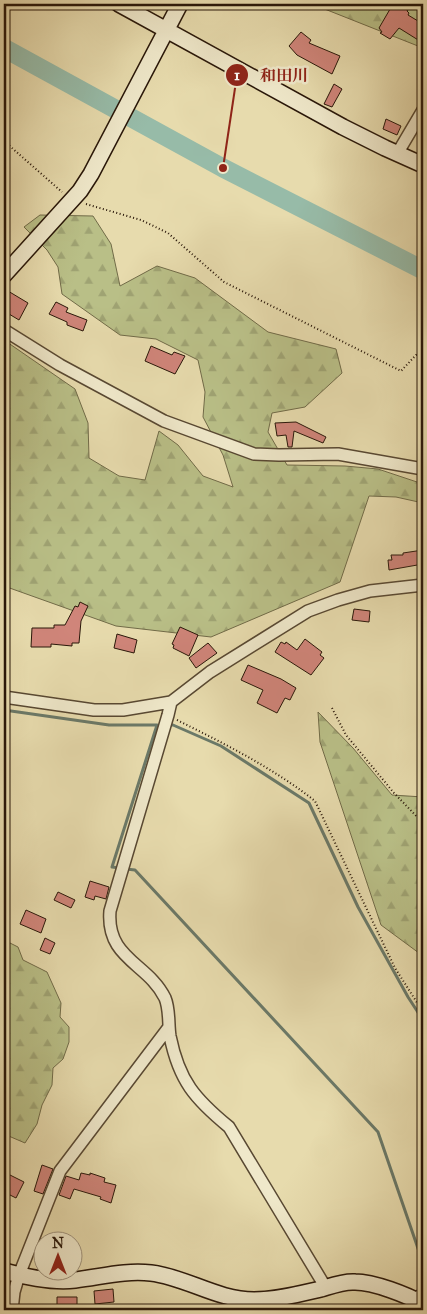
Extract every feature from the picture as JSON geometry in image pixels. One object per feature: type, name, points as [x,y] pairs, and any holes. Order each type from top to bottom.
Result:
[{"type":"street","points":[[119,4],[343,127],[423,165]]},
{"type":"street","points":[[4,275],[72,200],[91,174],[180,4]]},
{"type":"street","points":[[397,154],[423,110]]},
{"type":"street","points":[[4,330],[60,365],[164,421],[254,454],[338,454],[423,469]]},
{"type":"street","points":[[4,697],[94,710],[123,710],[171,702],[210,672],[308,611],[370,591],[423,586]]},
{"type":"street","points":[[171,702],[110,911],[111,936],[121,950],[158,988],[164,997],[168,1006],[169,1027],[179,1067],[186,1085],[208,1110],[229,1127],[326,1288]]},
{"type":"street","points":[[12,1310],[14,1292],[19,1275],[60,1171],[169,1027]]},
{"type":"street","points":[[4,1271],[54,1281],[74,1281],[135,1271],[153,1273],[169,1276],[255,1305],[354,1282],[397,1292],[418,1302]]},
{"type":"path","points":[[4,140],[72,200],[141,220],[168,233],[224,282],[401,371],[416,355],[423,355]]},
{"type":"path","points":[[332,708],[346,735],[394,793],[423,823]]},
{"type":"path","points":[[168,715],[235,749],[294,784],[315,801],[395,968],[423,1012]]},
{"type":"green space","points":[[312,4],[423,4],[423,48]]},
{"type":"green space","points":[[40,215],[93,216],[111,244],[120,286],[157,266],[195,278],[268,332],[336,349],[342,373],[305,407],[272,413],[268,432],[287,465],[345,466],[378,469],[423,484],[423,503],[396,497],[369,496],[340,582],[211,637],[116,626],[4,586],[4,340],[75,389],[88,423],[89,458],[119,476],[145,480],[159,431],[178,445],[203,476],[233,487],[223,455],[203,417],[205,392],[198,360],[156,339],[120,335],[62,294],[58,267],[47,250],[24,227]]},
{"type":"green space","points":[[318,712],[353,748],[392,795],[423,797],[423,956],[381,925],[320,742]]},
{"type":"green space","points":[[4,940],[18,947],[23,960],[47,972],[61,1003],[60,1017],[69,1027],[69,1042],[63,1059],[53,1068],[52,1085],[42,1105],[37,1124],[25,1143],[4,1134]]},
{"type":"building","points":[[393,4],[398,4],[408,9],[408,15],[423,24],[423,43],[399,28],[390,39],[380,33],[382,32],[379,28]]},
{"type":"building","points":[[301,32],[311,40],[309,43],[340,56],[332,74],[297,55],[289,46]]},
{"type":"building","points":[[334,84],[342,89],[332,107],[324,104]]},
{"type":"building","points":[[386,119],[401,126],[397,135],[383,129]]},
{"type":"building","points":[[8,291],[28,303],[19,320],[4,311],[4,293],[7,294]]},
{"type":"building","points":[[56,302],[68,308],[66,312],[87,320],[83,331],[67,325],[67,322],[49,314]]},
{"type":"building","points":[[151,346],[172,355],[174,352],[185,356],[175,374],[145,361]]},
{"type":"building","points":[[296,422],[326,437],[323,443],[294,431],[292,447],[288,447],[286,435],[277,436],[275,423]]},
{"type":"building","points":[[423,550],[423,564],[389,570],[388,560],[392,560],[391,555],[403,555],[403,553]]},
{"type":"building","points":[[80,602],[88,606],[81,621],[79,643],[72,643],[72,646],[51,644],[51,647],[31,647],[32,628],[54,628],[54,625],[65,625],[75,606],[78,607]]},
{"type":"building","points":[[354,609],[370,611],[369,622],[352,620]]},
{"type":"building","points":[[180,627],[198,635],[189,656],[173,648],[174,645],[172,644]]},
{"type":"building","points":[[117,634],[137,640],[134,653],[114,648]]},
{"type":"building","points":[[305,639],[322,652],[320,655],[324,658],[311,675],[275,652],[281,642],[285,644],[286,642],[297,650]]},
{"type":"building","points":[[208,643],[217,653],[196,668],[189,658]]},
{"type":"building","points":[[248,665],[281,679],[296,688],[290,700],[285,698],[277,713],[257,703],[263,690],[241,680]]},
{"type":"building","points":[[90,881],[109,887],[106,899],[95,896],[94,900],[85,897]]},
{"type":"building","points":[[58,892],[75,900],[71,908],[54,900]]},
{"type":"building","points":[[26,910],[46,919],[41,933],[20,924]]},
{"type":"building","points":[[45,938],[55,943],[50,954],[40,950]]},
{"type":"building","points":[[42,1165],[53,1169],[43,1194],[34,1191]]},
{"type":"building","points":[[4,1172],[24,1182],[16,1198],[4,1192]]},
{"type":"building","points":[[81,1173],[90,1175],[90,1173],[105,1178],[104,1182],[116,1185],[111,1203],[100,1199],[101,1197],[74,1189],[70,1199],[59,1195],[66,1176],[79,1180]]},
{"type":"building","points":[[113,1289],[114,1302],[95,1304],[94,1291]]},
{"type":"building","points":[[57,1297],[77,1297],[77,1310],[57,1310]]},
{"type":"waterway","points":[[4,48],[223,168],[423,270]]},
{"type":"waterway","points":[[4,710],[109,725],[157,725]]},
{"type":"waterway","points":[[120,868],[112,867],[157,725]]},
{"type":"waterway","points":[[168,725],[173,725],[221,746],[309,803],[358,907],[408,997],[423,1020]]},
{"type":"waterway","points":[[126,869],[135,870],[378,1132],[423,1263]]},
{"type":"place","name":"和田川","points":[[223,168]]}]
